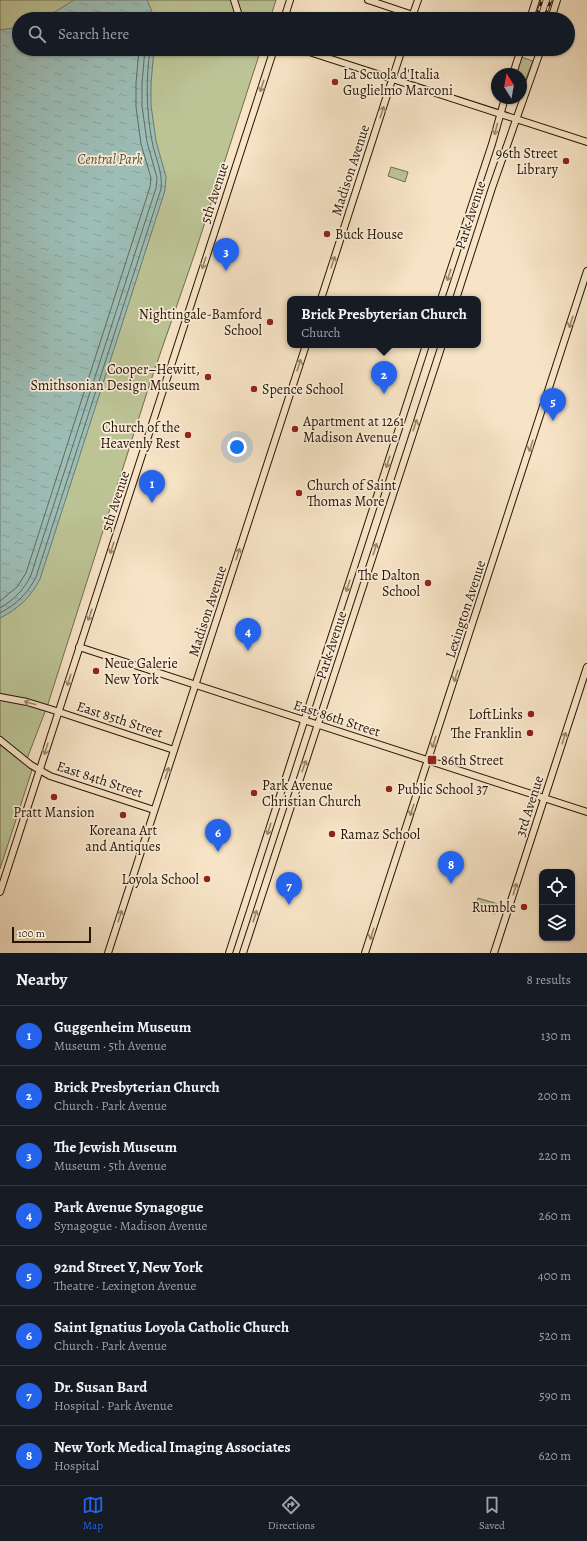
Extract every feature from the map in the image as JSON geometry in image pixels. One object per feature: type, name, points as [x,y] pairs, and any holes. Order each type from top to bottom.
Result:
[{"type":"main road","points":[[234,0],[238,12]]},
{"type":"main road","points":[[286,12],[290,0]]},
{"type":"main road","points":[[368,0],[399,12]]},
{"type":"main road","points":[[414,12],[418,0]]},
{"type":"main road","points":[[532,12],[536,0]]},
{"type":"main road","points":[[553,12],[557,0]]},
{"type":"main road","name":"5th Avenue","points":[[0,892],[272,56]]},
{"type":"main road","points":[[321,56],[587,142]]},
{"type":"main road","name":"Madison Avenue","points":[[322,296],[400,56]]},
{"type":"main road","points":[[515,68],[519,56]]},
{"type":"main road","name":"Park Avenue","points":[[457,296],[494,183],[538,56]]},
{"type":"main road","name":"Park Avenue","points":[[442,296],[492,144],[503,104]]},
{"type":"main road","name":"Lexington Avenue","points":[[365,953],[587,272]]},
{"type":"main road","name":"Madison Avenue","points":[[108,953],[305,348]]},
{"type":"main road","name":"Park Avenue","points":[[229,953],[425,348]]},
{"type":"main road","name":"Park Avenue","points":[[243,953],[441,348]]},
{"type":"main road","name":"East 86th Street","points":[[79,647],[587,812]]},
{"type":"main road","name":"3rd Avenue","points":[[494,953],[587,667]]},
{"type":"main road","name":"East 85th Street","points":[[0,697],[27,702],[174,750]]},
{"type":"main road","name":"East 84th Street","points":[[0,740],[39,771],[54,778],[154,810]]},
{"type":"green space","name":"Central Park","points":[[0,0],[276,0],[272,12],[12,12],[12,56],[259,56],[195,253],[149,386],[48,704],[25,764],[32,770],[0,869]]},
{"type":"green space","points":[[521,57],[533,61],[527,76],[527,68],[518,68]]},
{"type":"green space","points":[[391,167],[408,172],[405,182],[388,176]]},
{"type":"green space","points":[[478,898],[498,904],[495,914],[476,907]]},
{"type":"water","points":[[74,0],[147,0],[152,12],[54,12]]},
{"type":"water","points":[[12,28],[12,56],[153,56],[151,105],[156,141],[166,177],[165,190],[161,203],[40,579],[23,602],[13,611],[0,618],[0,30]]},
{"type":"railway","points":[[538,12],[542,0]]},
{"type":"railway","points":[[547,12],[551,0]]},
{"type":"place","name":"La Scuola d'Italia Guglielmo Marconi","points":[[335,82]]},
{"type":"place","name":"96th Street Library","points":[[566,161]]},
{"type":"place","name":"Buck House","points":[[327,234]]},
{"type":"place","name":"The Jewish Museum","points":[[226,271]]},
{"type":"place","name":"Nightingale-Bamford School","points":[[270,322]]},
{"type":"place","name":"Cooper–Hewitt, Smithsonian Design Museum","points":[[208,377]]},
{"type":"place","name":"Spence School","points":[[254,389]]},
{"type":"place","name":"Brick Presbyterian Church","points":[[384,394]]},
{"type":"place","name":"92nd Street Y, New York","points":[[553,421]]},
{"type":"place","name":"Apartment at 1261 Madison Avenue","points":[[295,429]]},
{"type":"place","name":"Church of the Heavenly Rest","points":[[188,435]]},
{"type":"place","name":"Church of Saint Thomas More","points":[[299,493]]},
{"type":"place","name":"Guggenheim Museum","points":[[152,503]]},
{"type":"place","name":"The Dalton School","points":[[428,583]]},
{"type":"place","name":"Park Avenue Synagogue","points":[[248,651]]},
{"type":"place","name":"Neue Galerie New York","points":[[96,671]]},
{"type":"place","name":"LoftLinks","points":[[531,714]]},
{"type":"place","name":"The Franklin","points":[[530,733]]},
{"type":"place","name":"86th Street","points":[[432,760]]},
{"type":"place","name":"Public School 37","points":[[389,789]]},
{"type":"place","name":"Park Avenue Christian Church","points":[[254,793]]},
{"type":"place","name":"Pratt Mansion","points":[[54,797]]},
{"type":"place","name":"Koreana Art and Antiques","points":[[123,815]]},
{"type":"place","name":"Ramaz School","points":[[332,834]]},
{"type":"place","name":"Saint Ignatius Loyola Catholic Church","points":[[218,852]]},
{"type":"place","name":"Loyola School","points":[[207,879]]},
{"type":"place","name":"New York Medical Imaging Associates","points":[[451,884]]},
{"type":"place","name":"Dr. Susan Bard","points":[[289,905]]},
{"type":"place","name":"Rumble","points":[[524,907]]}]
